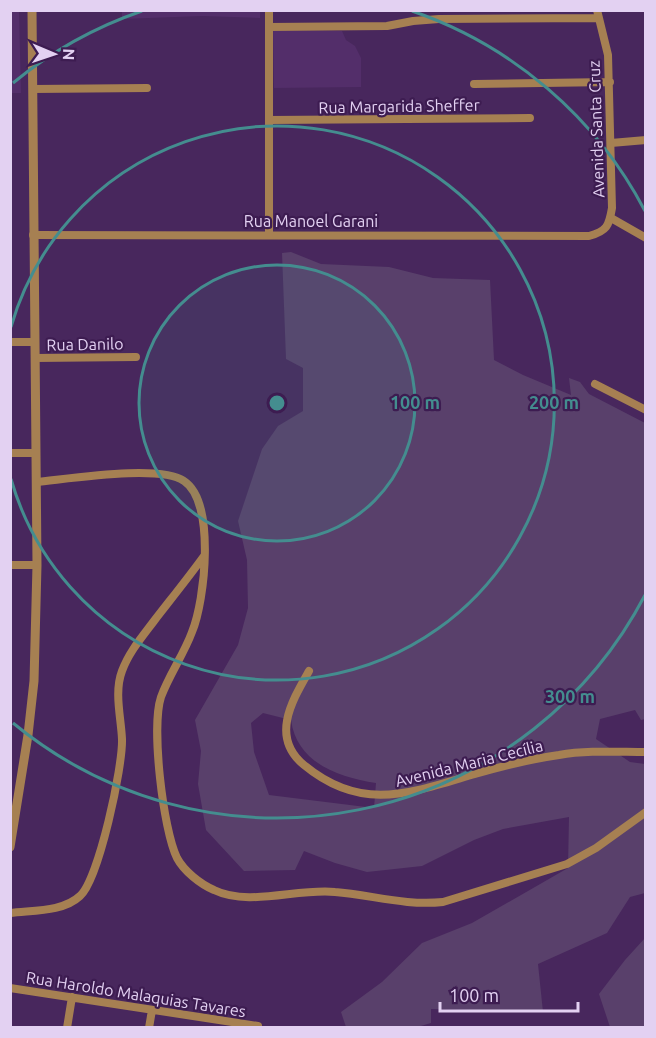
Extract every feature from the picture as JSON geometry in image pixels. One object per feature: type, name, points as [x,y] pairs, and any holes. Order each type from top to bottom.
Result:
[{"type":"street","points":[[10,847],[34,681],[38,565],[32,10]]},
{"type":"street","points":[[269,10],[269,234]]},
{"type":"street","points":[[269,27],[387,26],[439,19],[598,14]]},
{"type":"street","name":"Avenida Santa Cruz","points":[[589,236],[602,232],[611,218],[610,82],[608,55],[598,14]]},
{"type":"street","points":[[474,84],[610,82]]},
{"type":"street","points":[[33,89],[147,88]]},
{"type":"street","name":"Rua Margarida Sheffer","points":[[269,120],[530,118]]},
{"type":"street","points":[[611,142],[645,140]]},
{"type":"street","points":[[611,218],[645,238]]},
{"type":"street","name":"Rua Manoel Garani","points":[[33,235],[589,236]]},
{"type":"street","points":[[10,342],[35,342]]},
{"type":"street","name":"Rua Danilo","points":[[35,358],[136,357]]},
{"type":"street","points":[[595,384],[645,410]]},
{"type":"street","points":[[10,453],[36,453]]},
{"type":"street","points":[[36,482],[140,473],[163,474],[183,480],[194,490],[202,508],[204,556],[200,607],[193,631],[161,698],[157,718],[167,831],[178,860],[197,880],[215,891],[231,895],[266,896],[335,892],[392,902],[424,904],[442,902],[567,864],[596,848],[645,812]]},
{"type":"street","points":[[10,914],[64,906],[81,895],[94,872],[121,762],[122,739],[118,695],[121,672],[133,648],[204,556]]},
{"type":"street","points":[[10,565],[38,565]]},
{"type":"street","name":"Avenida Maria Cecília","points":[[309,671],[291,702],[286,724],[286,739],[297,759],[319,777],[337,787],[365,794],[391,796],[410,793],[509,764],[562,754],[606,751],[645,752]]},
{"type":"street","name":"Rua Haroldo Malaquias Tavares","points":[[10,988],[231,1025],[258,1026]]},
{"type":"street","points":[[67,1028],[72,997]]},
{"type":"street","points":[[149,1028],[152,1010]]},
{"type":"shaded area","points":[[10,11],[19,11],[21,93],[11,93]]},
{"type":"shaded area","points":[[122,11],[260,11],[260,18],[202,16],[122,19]]},
{"type":"shaded area","points":[[273,30],[342,31],[346,40],[355,46],[361,58],[361,87],[274,88]]},
{"type":"shaded area","points":[[291,252],[321,264],[389,267],[433,278],[490,280],[494,360],[571,395],[569,378],[580,382],[589,394],[645,423],[645,719],[641,720],[635,710],[600,719],[596,739],[630,762],[645,764],[645,893],[630,897],[607,933],[538,964],[543,1012],[431,1009],[431,1023],[414,1028],[346,1027],[341,1012],[382,982],[422,943],[472,923],[568,868],[569,817],[503,829],[474,840],[422,866],[367,872],[304,851],[295,870],[244,871],[206,830],[198,784],[201,751],[195,720],[238,645],[248,608],[247,560],[238,521],[262,449],[278,426],[303,411],[303,368],[286,359],[282,253]],"holes":[[[263,713],[291,720],[301,747],[311,757],[334,772],[376,783],[374,808],[269,795],[254,752],[251,723]]]},
{"type":"shaded area","points":[[645,938],[645,1027],[610,1027],[599,994]]}]
